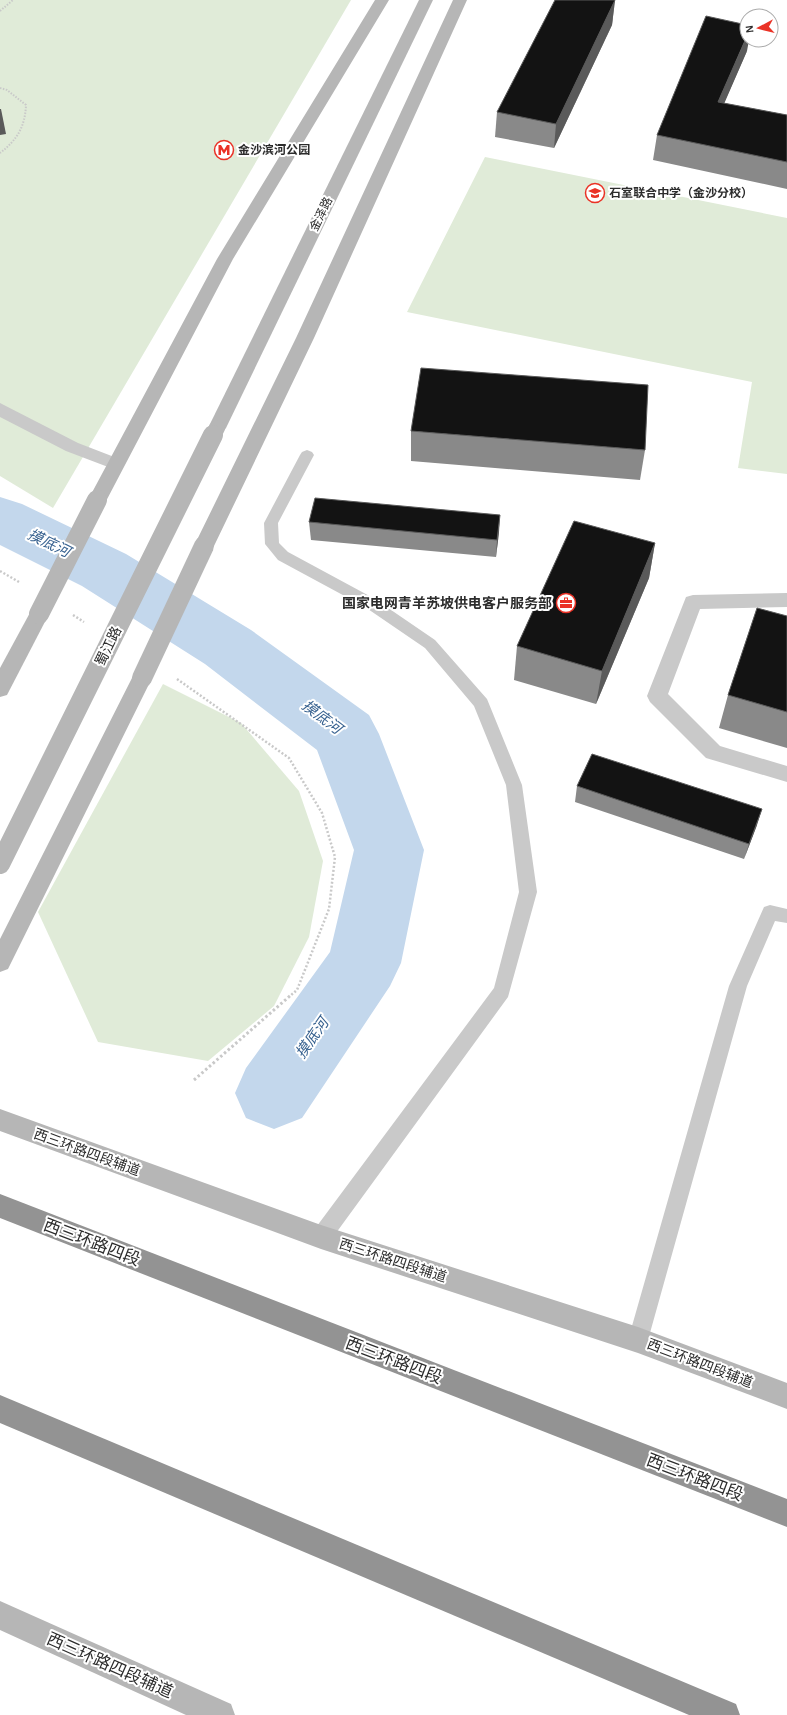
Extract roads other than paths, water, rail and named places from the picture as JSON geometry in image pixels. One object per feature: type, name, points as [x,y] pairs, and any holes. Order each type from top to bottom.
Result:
[{"type":"highway","name":"西三环路四段","points":[[0,1206],[787,1513]]},
{"type":"highway","points":[[0,1409],[725,1715]]},
{"type":"street","points":[[0,688],[97,500],[225,259],[382,0]]},
{"type":"street","name":"金泽路","points":[[217,428],[426,0]]},
{"type":"street","points":[[0,962],[142,678],[305,338],[460,0]]},
{"type":"street","points":[[0,409],[72,447],[116,464]]},
{"type":"street","name":"蜀江路","points":[[0,864],[217,428]]},
{"type":"street","points":[[787,600],[693,602],[657,696],[713,752],[787,774]]},
{"type":"street","name":"西三环路四段辅道","points":[[0,1120],[321,1237],[638,1340],[787,1396]]},
{"type":"street","name":"西三环路四段辅道","points":[[0,1615],[220,1715]]},
{"type":"lane","points":[[307,455],[271,523],[272,544],[282,556],[370,603],[430,644],[481,703],[514,785],[528,892],[502,991],[321,1237]]},
{"type":"lane","points":[[638,1340],[738,986],[770,912],[787,916]]},
{"type":"waterway","name":"摸底河","points":[[0,519],[104,570],[228,647],[345,734],[389,850],[364,963],[274,1093]]},
{"type":"place","name":"金沙滨河公园","points":[[224,150]]},
{"type":"place","name":"石室联合中学（金沙分校）","points":[[595,193]]},
{"type":"place","name":"国家电网青羊苏坡供电客户服务部","points":[[566,603]]}]
